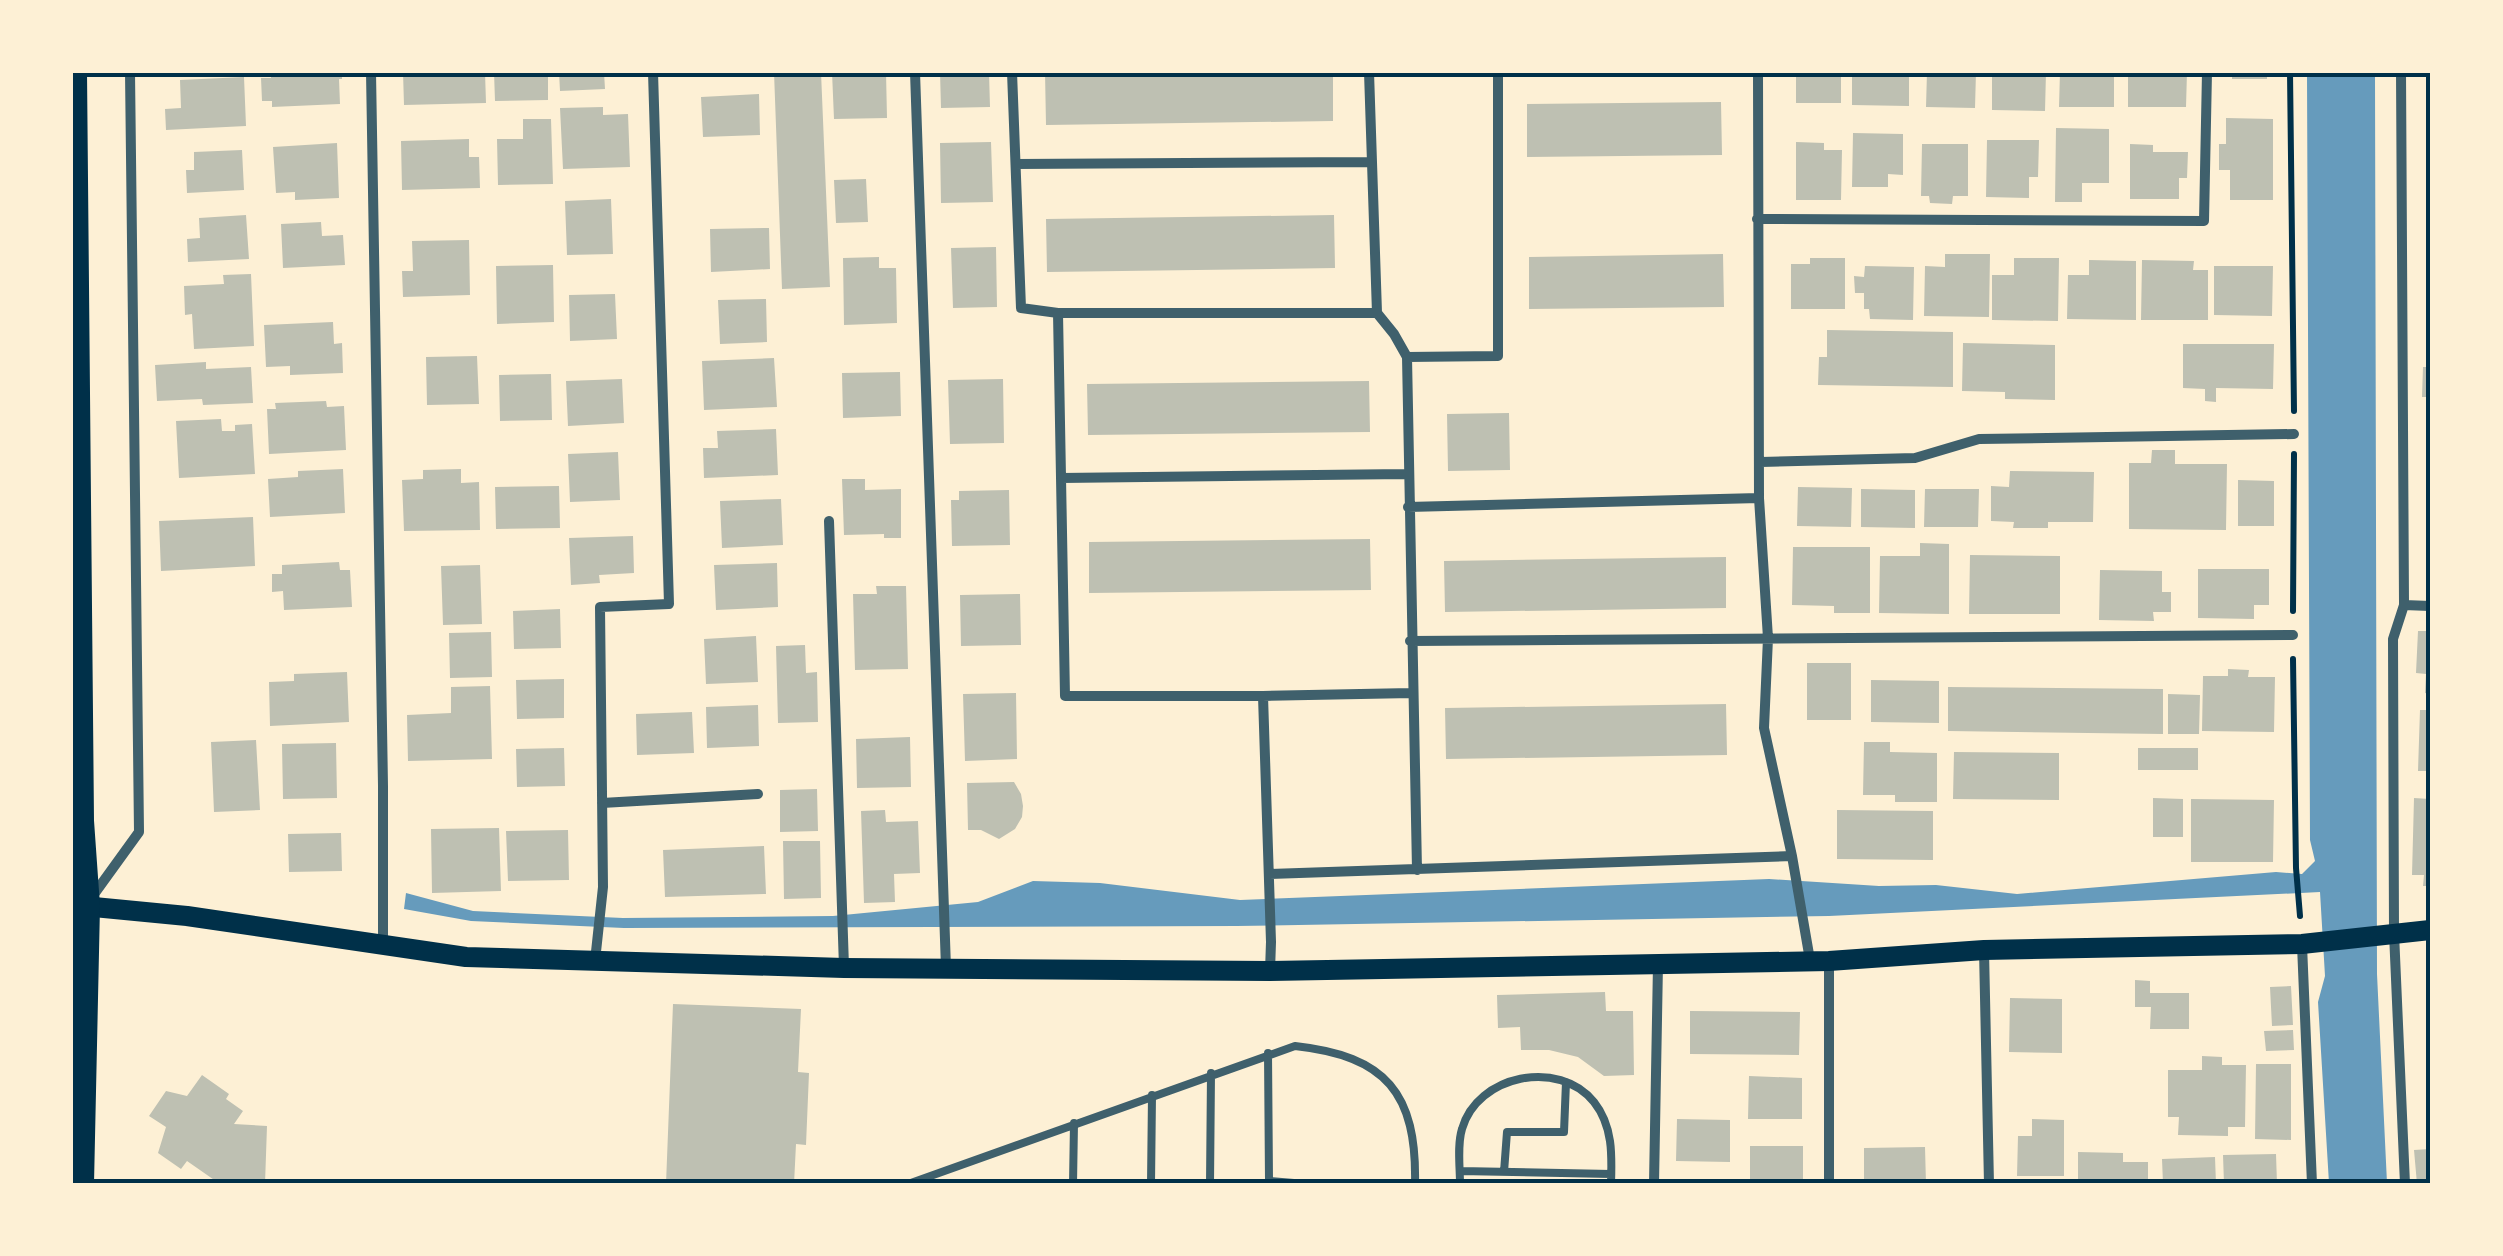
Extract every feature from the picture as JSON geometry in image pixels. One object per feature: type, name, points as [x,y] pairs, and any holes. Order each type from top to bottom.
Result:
[{"type":"highway","points":[[74,72],[80,1184]]},
{"type":"main road","points":[[79,905],[187,916],[466,957],[844,968],[1270,971],[1819,960],[1984,950],[2302,944],[2430,930]]},
{"type":"street","points":[[79,905],[138,832],[130,72]]},
{"type":"street","points":[[371,72],[383,947]]},
{"type":"street","points":[[595,961],[603,886],[600,608],[669,604],[654,72]]},
{"type":"street","points":[[915,72],[946,969]]},
{"type":"street","points":[[1012,72],[1020,308],[1058,313],[1376,312]]},
{"type":"street","points":[[1370,72],[1376,312],[1407,358],[1417,870]]},
{"type":"street","points":[[1407,358],[1498,356],[1498,72]]},
{"type":"street","points":[[1758,72],[1758,498],[1768,638],[1764,728],[1804,922],[1819,960],[1828,1184]]},
{"type":"street","points":[[1758,219],[2204,221],[2207,72]]},
{"type":"street","points":[[2401,72],[2404,605],[2394,639],[2394,934],[2405,1184]]},
{"type":"street","points":[[1016,164],[1370,162]]},
{"type":"street","points":[[1058,313],[1065,696],[1412,693]]},
{"type":"street","points":[[1761,462],[1915,458],[1979,438],[2294,434]]},
{"type":"street","points":[[1061,478],[1408,474]]},
{"type":"street","points":[[1408,507],[1758,498]]},
{"type":"street","points":[[828,521],[844,968]]},
{"type":"street","points":[[2404,605],[2430,606]]},
{"type":"street","points":[[1410,641],[2292,635]]},
{"type":"street","points":[[1263,696],[1270,971]]},
{"type":"street","points":[[602,803],[758,794]]},
{"type":"street","points":[[1269,874],[1792,856]]},
{"type":"street","points":[[2302,944],[2312,1184]]},
{"type":"street","points":[[1984,950],[1989,1184]]},
{"type":"street","points":[[1654,1184],[1658,963]]},
{"type":"lane","points":[[908,1184],[932,1179],[1212,1073],[1295,1046],[1330,1050],[1364,1062],[1389,1083],[1408,1112],[1416,1142],[1415,1184]]},
{"type":"lane","points":[[1268,1054],[1269,1182],[1306,1184]]},
{"type":"lane","points":[[1210,1184],[1212,1073]]},
{"type":"lane","points":[[1460,1171],[1611,1179],[1610,1137],[1594,1101],[1566,1082],[1538,1075],[1514,1079],[1487,1094],[1468,1115],[1461,1131],[1460,1171],[1460,1184]]},
{"type":"lane","points":[[1504,1172],[1507,1132],[1564,1132],[1566,1082]]},
{"type":"lane","points":[[1151,1184],[1152,1095]]},
{"type":"lane","points":[[1073,1184],[1074,1124]]},
{"type":"lane","points":[[1492,1172],[1502,1184]]},
{"type":"path","points":[[2290,72],[2292,635],[2296,868],[2300,895]]},
{"type":"water","points":[[2307,73],[2375,73],[2377,974],[2387,1183],[2329,1183],[2318,1002],[2325,976],[2320,892],[1829,916],[1236,926],[624,928],[471,921],[404,909],[406,893],[473,911],[623,918],[833,916],[978,902],[1033,881],[1100,883],[1240,900],[1769,879],[1879,886],[1936,885],[2017,894],[2276,872],[2302,874],[2315,861],[2310,840]]},
{"type":"building","points":[[271,72],[342,72],[340,104],[272,107],[272,101],[262,101],[261,78],[271,78]]},
{"type":"building","points":[[403,72],[485,72],[486,103],[404,105]]},
{"type":"building","points":[[494,72],[548,72],[548,100],[495,101]]},
{"type":"building","points":[[559,72],[604,72],[605,89],[560,91]]},
{"type":"building","points":[[774,72],[821,72],[830,287],[782,289]]},
{"type":"building","points":[[832,72],[886,72],[887,118],[834,119]]},
{"type":"building","points":[[940,72],[989,72],[990,107],[941,108]]},
{"type":"building","points":[[1045,72],[1333,72],[1333,121],[1046,125]]},
{"type":"building","points":[[1796,72],[1841,72],[1841,103],[1796,103]]},
{"type":"building","points":[[1852,72],[1909,72],[1909,106],[1852,105]]},
{"type":"building","points":[[1927,72],[1976,72],[1975,108],[1926,107]]},
{"type":"building","points":[[1992,72],[2046,72],[2045,111],[1992,110]]},
{"type":"building","points":[[2060,72],[2114,72],[2114,107],[2059,107]]},
{"type":"building","points":[[2128,72],[2187,72],[2186,107],[2128,107]]},
{"type":"building","points":[[2232,72],[2267,72],[2267,79],[2232,79]]},
{"type":"building","points":[[244,77],[246,126],[166,130],[165,109],[181,108],[180,80]]},
{"type":"building","points":[[759,94],[760,135],[703,137],[701,97]]},
{"type":"building","points":[[1721,102],[1722,155],[1527,157],[1527,104]]},
{"type":"building","points":[[603,107],[603,115],[628,114],[630,167],[563,169],[560,108]]},
{"type":"building","points":[[2226,118],[2273,119],[2273,200],[2230,200],[2230,170],[2219,170],[2219,144],[2226,144]]},
{"type":"building","points":[[523,119],[551,119],[553,184],[498,185],[497,139],[523,139]]},
{"type":"building","points":[[2056,128],[2109,129],[2109,183],[2082,183],[2082,202],[2055,202]]},
{"type":"building","points":[[1853,133],[1903,134],[1903,175],[1888,174],[1888,187],[1852,187]]},
{"type":"building","points":[[469,139],[469,157],[479,157],[480,188],[402,190],[401,141]]},
{"type":"building","points":[[1987,140],[2039,140],[2038,177],[2029,177],[2029,198],[1986,197]]},
{"type":"building","points":[[991,142],[993,202],[941,203],[940,143]]},
{"type":"building","points":[[1796,142],[1824,143],[1824,150],[1842,150],[1841,200],[1796,200]]},
{"type":"building","points":[[337,143],[339,198],[295,200],[295,192],[276,193],[273,147]]},
{"type":"building","points":[[1922,144],[1968,144],[1968,196],[1953,196],[1952,204],[1930,203],[1929,196],[1921,196]]},
{"type":"building","points":[[2130,144],[2153,145],[2153,152],[2188,152],[2187,178],[2179,178],[2179,199],[2130,199]]},
{"type":"building","points":[[242,150],[244,190],[187,193],[186,170],[194,170],[194,152]]},
{"type":"building","points":[[866,179],[868,222],[836,223],[834,180]]},
{"type":"building","points":[[611,199],[613,254],[567,255],[565,201]]},
{"type":"building","points":[[246,215],[249,259],[188,262],[187,239],[200,238],[199,218]]},
{"type":"building","points":[[1334,215],[1335,268],[1047,272],[1046,219]]},
{"type":"building","points":[[321,222],[322,236],[343,235],[345,265],[283,268],[281,224]]},
{"type":"building","points":[[769,228],[770,269],[711,272],[710,229]]},
{"type":"building","points":[[469,240],[470,295],[403,297],[402,271],[413,271],[412,241]]},
{"type":"building","points":[[996,247],[997,307],[953,308],[951,248]]},
{"type":"building","points":[[1723,254],[1724,307],[1529,309],[1529,257]]},
{"type":"building","points":[[1945,254],[1990,254],[1989,317],[1924,316],[1925,266],[1945,267]]},
{"type":"building","points":[[879,257],[879,268],[896,268],[897,323],[844,325],[843,258]]},
{"type":"building","points":[[1810,258],[1845,258],[1845,309],[1791,309],[1791,264],[1810,264]]},
{"type":"building","points":[[2014,258],[2059,258],[2058,321],[1992,320],[1992,275],[2014,275]]},
{"type":"building","points":[[2089,260],[2136,261],[2136,320],[2067,319],[2068,275],[2089,275]]},
{"type":"building","points":[[2142,260],[2194,261],[2193,270],[2208,270],[2208,320],[2141,320]]},
{"type":"building","points":[[553,265],[554,322],[497,324],[496,266]]},
{"type":"building","points":[[1865,266],[1914,267],[1913,320],[1870,319],[1869,309],[1864,309],[1864,293],[1855,293],[1854,276],[1864,277]]},
{"type":"building","points":[[2214,266],[2273,266],[2272,316],[2214,315]]},
{"type":"building","points":[[251,274],[254,346],[194,349],[192,314],[185,315],[184,286],[224,284],[223,275]]},
{"type":"building","points":[[615,294],[617,339],[570,341],[569,295]]},
{"type":"building","points":[[766,299],[767,342],[720,344],[718,300]]},
{"type":"building","points":[[333,322],[334,344],[342,343],[343,373],[290,375],[290,366],[266,367],[264,325]]},
{"type":"building","points":[[1827,330],[1953,332],[1953,387],[1818,385],[1819,357],[1827,357]]},
{"type":"building","points":[[1963,343],[2055,345],[2055,400],[2005,399],[2005,392],[1962,391]]},
{"type":"building","points":[[2183,344],[2274,344],[2273,389],[2216,388],[2216,402],[2205,401],[2205,389],[2183,388]]},
{"type":"building","points":[[477,356],[479,404],[427,405],[426,357]]},
{"type":"building","points":[[774,358],[777,407],[704,410],[702,361]]},
{"type":"building","points":[[206,362],[206,369],[251,367],[253,403],[203,405],[202,399],[157,401],[155,365]]},
{"type":"building","points":[[2423,367],[2430,367],[2430,397],[2422,397]]},
{"type":"building","points":[[900,372],[901,416],[843,418],[842,373]]},
{"type":"building","points":[[551,374],[552,420],[500,421],[499,375]]},
{"type":"building","points":[[622,379],[624,423],[568,426],[566,381]]},
{"type":"building","points":[[1003,379],[1004,443],[950,444],[948,380]]},
{"type":"building","points":[[1369,381],[1370,432],[1088,435],[1087,384]]},
{"type":"building","points":[[326,401],[327,407],[344,406],[346,450],[269,454],[267,409],[276,409],[275,403]]},
{"type":"building","points":[[1509,413],[1510,470],[1448,471],[1447,414]]},
{"type":"building","points":[[221,419],[222,431],[252,424],[255,474],[179,478],[176,421]]},
{"type":"building","points":[[776,429],[778,475],[704,478],[703,448],[718,448],[717,431]]},
{"type":"building","points":[[2152,450],[2175,450],[2175,464],[2227,464],[2226,530],[2129,529],[2129,463],[2151,463]]},
{"type":"building","points":[[618,452],[620,500],[570,502],[568,454]]},
{"type":"building","points":[[343,469],[345,513],[270,517],[268,479],[298,477],[298,471]]},
{"type":"building","points":[[461,469],[461,483],[479,482],[480,530],[404,531],[402,480],[423,479],[423,470]]},
{"type":"building","points":[[2010,471],[2094,472],[2093,522],[2048,522],[2048,528],[2013,528],[2014,522],[1991,521],[1991,486],[2009,487]]},
{"type":"building","points":[[842,479],[865,479],[865,490],[901,489],[901,538],[884,538],[884,534],[844,535]]},
{"type":"building","points":[[2238,480],[2274,481],[2274,526],[2238,526]]},
{"type":"building","points":[[559,486],[560,528],[496,529],[495,487]]},
{"type":"building","points":[[1798,487],[1852,488],[1851,527],[1797,526]]},
{"type":"building","points":[[1861,489],[1915,490],[1915,528],[1861,527]]},
{"type":"building","points":[[1925,489],[1979,489],[1978,527],[1924,527]]},
{"type":"building","points":[[1009,490],[1010,545],[952,546],[951,500],[959,500],[959,491]]},
{"type":"building","points":[[781,499],[783,545],[722,548],[720,501]]},
{"type":"building","points":[[253,517],[255,566],[161,571],[159,521]]},
{"type":"building","points":[[633,536],[634,573],[599,575],[600,583],[571,585],[569,538]]},
{"type":"building","points":[[1370,539],[1371,590],[1089,593],[1089,542]]},
{"type":"building","points":[[1920,543],[1949,544],[1949,614],[1879,613],[1880,556],[1920,556]]},
{"type":"building","points":[[1793,547],[1870,547],[1870,613],[1834,613],[1834,606],[1792,605]]},
{"type":"building","points":[[1970,555],[2060,556],[2060,614],[1969,614]]},
{"type":"building","points":[[1726,557],[1726,608],[1445,612],[1444,561]]},
{"type":"building","points":[[339,562],[340,570],[350,570],[352,607],[284,610],[283,591],[272,592],[272,574],[282,574],[282,565]]},
{"type":"building","points":[[777,563],[778,607],[716,610],[714,565]]},
{"type":"building","points":[[480,565],[482,624],[443,625],[441,566]]},
{"type":"building","points":[[2198,569],[2269,569],[2269,605],[2254,605],[2254,619],[2198,618]]},
{"type":"building","points":[[2100,570],[2162,571],[2162,592],[2171,592],[2171,612],[2153,612],[2154,621],[2099,620]]},
{"type":"building","points":[[876,586],[906,586],[908,669],[855,670],[853,594],[877,594]]},
{"type":"building","points":[[1020,594],[1021,645],[961,646],[960,595]]},
{"type":"building","points":[[560,609],[561,648],[514,649],[513,611]]},
{"type":"building","points":[[2418,631],[2430,631],[2430,694],[2425,693],[2426,674],[2416,673]]},
{"type":"building","points":[[491,632],[492,677],[450,678],[449,633]]},
{"type":"building","points":[[756,636],[758,682],[706,684],[704,639]]},
{"type":"building","points":[[805,645],[806,673],[817,672],[818,722],[778,723],[776,646]]},
{"type":"building","points":[[1807,663],[1851,663],[1851,720],[1807,720]]},
{"type":"building","points":[[2228,669],[2249,670],[2248,677],[2275,677],[2274,732],[2202,731],[2203,676],[2228,676]]},
{"type":"building","points":[[347,672],[349,722],[270,726],[269,682],[294,681],[294,674]]},
{"type":"building","points":[[564,679],[564,718],[517,719],[516,680]]},
{"type":"building","points":[[1871,680],[1939,681],[1939,723],[1871,722]]},
{"type":"building","points":[[490,686],[492,759],[408,761],[407,715],[451,713],[451,687]]},
{"type":"building","points":[[1948,687],[2163,689],[2163,734],[1948,731]]},
{"type":"building","points":[[1016,693],[1017,759],[965,761],[963,694]]},
{"type":"building","points":[[2168,694],[2200,695],[2199,734],[2168,734]]},
{"type":"building","points":[[1726,704],[1727,755],[1446,759],[1445,708]]},
{"type":"building","points":[[758,705],[759,746],[707,748],[706,707]]},
{"type":"building","points":[[2420,710],[2430,710],[2430,771],[2418,771]]},
{"type":"building","points":[[692,712],[694,753],[637,755],[636,714]]},
{"type":"building","points":[[910,737],[911,787],[857,788],[856,739]]},
{"type":"building","points":[[256,740],[260,810],[214,812],[211,742]]},
{"type":"building","points":[[1864,742],[1890,742],[1890,752],[1937,753],[1937,802],[1895,802],[1895,795],[1863,795]]},
{"type":"building","points":[[336,743],[337,798],[283,799],[282,744]]},
{"type":"building","points":[[564,748],[565,786],[517,787],[516,749]]},
{"type":"building","points":[[2138,748],[2198,748],[2198,770],[2138,770]]},
{"type":"building","points":[[1954,752],[2059,753],[2059,800],[1953,799]]},
{"type":"building","points":[[1014,782],[1023,806],[1015,829],[999,839],[981,830],[968,830],[967,783]]},
{"type":"building","points":[[817,789],[818,831],[780,832],[780,790]]},
{"type":"building","points":[[2153,798],[2183,799],[2183,837],[2153,837]]},
{"type":"building","points":[[2414,798],[2430,799],[2430,886],[2423,886],[2424,875],[2412,875]]},
{"type":"building","points":[[2191,799],[2274,800],[2273,862],[2191,862]]},
{"type":"building","points":[[885,810],[886,822],[918,821],[920,873],[894,874],[895,902],[864,903],[861,811]]},
{"type":"building","points":[[1837,810],[1933,811],[1933,860],[1837,859]]},
{"type":"building","points":[[499,828],[501,891],[432,893],[431,829]]},
{"type":"building","points":[[568,830],[569,880],[508,881],[506,831]]},
{"type":"building","points":[[341,833],[342,871],[289,872],[288,834]]},
{"type":"building","points":[[783,841],[820,841],[821,898],[784,899]]},
{"type":"building","points":[[764,846],[766,894],[665,897],[663,850]]},
{"type":"building","points":[[2135,980],[2150,981],[2150,993],[2189,993],[2189,1029],[2150,1029],[2151,1007],[2135,1007]]},
{"type":"building","points":[[2291,986],[2293,1025],[2272,1026],[2270,987]]},
{"type":"building","points":[[1605,992],[1606,1011],[1633,1011],[1634,1075],[1604,1076],[1578,1057],[1549,1050],[1521,1050],[1520,1027],[1498,1028],[1497,995]]},
{"type":"building","points":[[2010,998],[2062,999],[2062,1053],[2009,1052]]},
{"type":"building","points":[[673,1004],[801,1009],[798,1072],[809,1073],[806,1145],[796,1144],[794,1184],[666,1184]]},
{"type":"building","points":[[1690,1011],[1800,1012],[1799,1055],[1690,1054]]},
{"type":"building","points":[[2293,1030],[2294,1050],[2266,1051],[2264,1031]]},
{"type":"building","points":[[2202,1056],[2222,1057],[2222,1065],[2246,1065],[2245,1127],[2228,1127],[2228,1136],[2178,1135],[2179,1117],[2168,1117],[2168,1070],[2202,1070]]},
{"type":"building","points":[[2256,1064],[2291,1064],[2291,1140],[2255,1139]]},
{"type":"building","points":[[202,1075],[229,1094],[226,1099],[243,1111],[234,1124],[267,1126],[265,1184],[220,1184],[187,1161],[181,1169],[158,1153],[166,1127],[149,1116],[166,1091],[187,1096]]},
{"type":"building","points":[[1749,1076],[1802,1078],[1802,1119],[1748,1119]]},
{"type":"building","points":[[1677,1119],[1730,1120],[1730,1162],[1676,1161]]},
{"type":"building","points":[[2032,1119],[2064,1120],[2064,1176],[2017,1176],[2018,1136],[2032,1136]]},
{"type":"building","points":[[1750,1146],[1803,1146],[1803,1184],[1750,1184]]},
{"type":"building","points":[[1925,1147],[1926,1184],[1864,1184],[1864,1148]]},
{"type":"building","points":[[2430,1149],[2430,1184],[2417,1184],[2414,1150]]},
{"type":"building","points":[[2078,1152],[2123,1153],[2123,1162],[2148,1162],[2148,1184],[2078,1184]]},
{"type":"building","points":[[2276,1154],[2277,1184],[2224,1184],[2223,1155]]},
{"type":"building","points":[[2215,1157],[2216,1184],[2163,1184],[2162,1159]]}]
